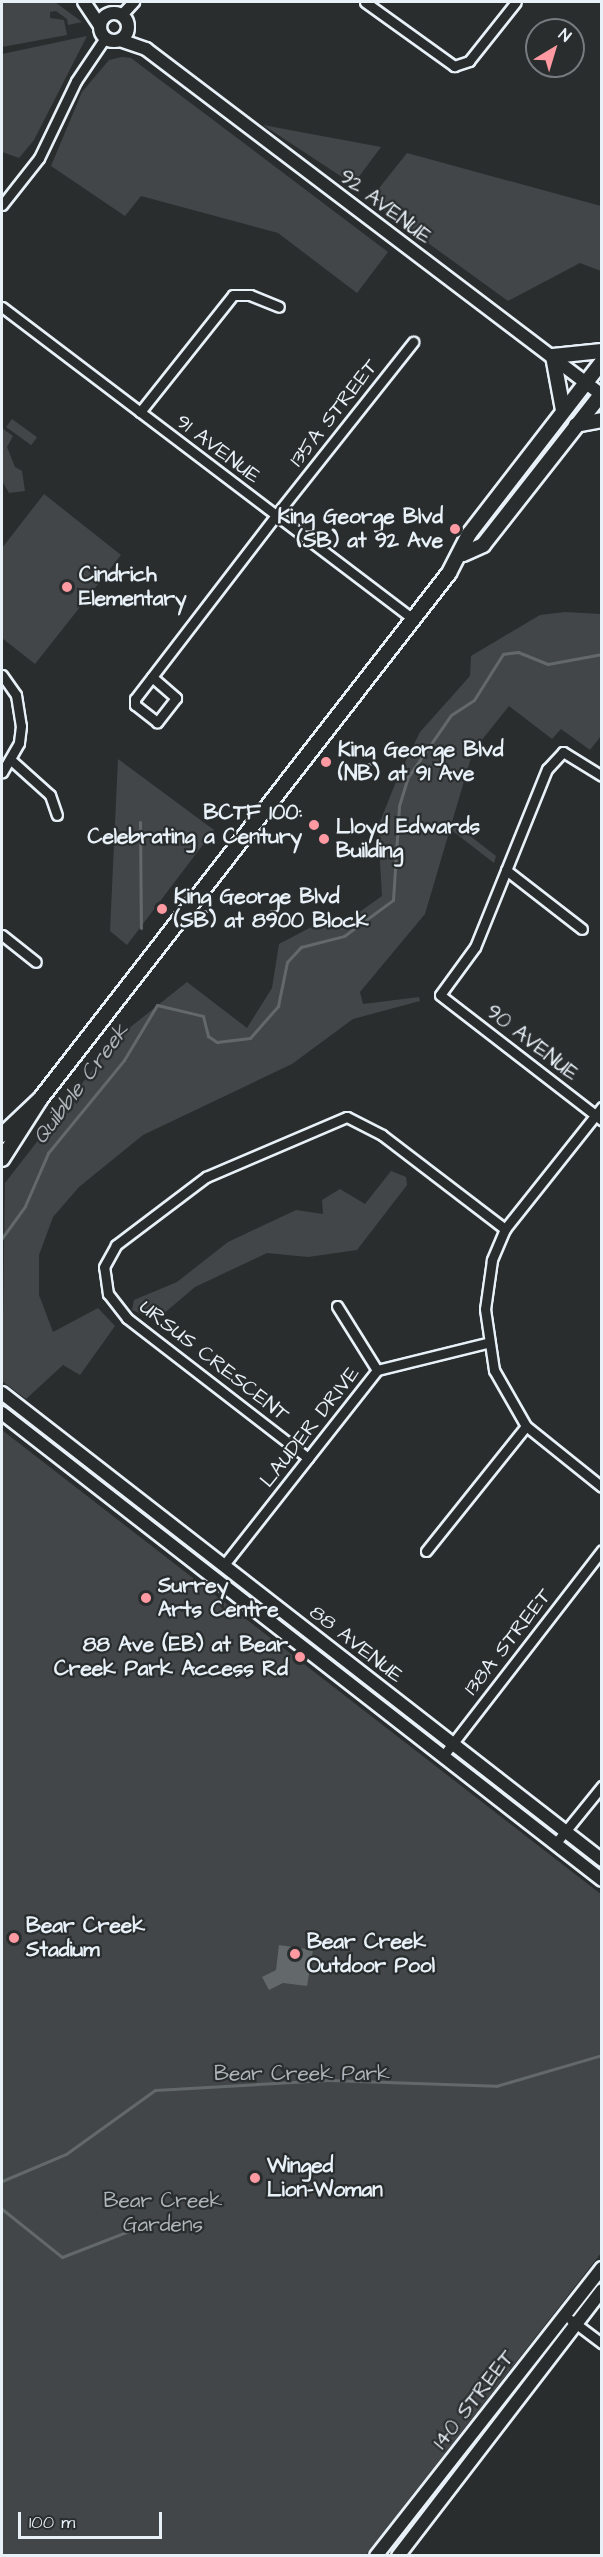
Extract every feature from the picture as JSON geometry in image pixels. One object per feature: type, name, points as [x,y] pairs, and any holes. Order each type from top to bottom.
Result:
[{"type":"main road","points":[[84,2],[116,15],[146,49]]},
{"type":"main road","points":[[84,2],[105,38],[120,40],[146,49]]},
{"type":"main road","points":[[100,26],[116,15]]},
{"type":"main road","points":[[120,40],[128,27]]},
{"type":"main road","name":"92 AVENUE","points":[[146,49],[601,394]]},
{"type":"main road","points":[[563,410],[553,356],[602,351]]},
{"type":"main road","points":[[2,1159],[41,1098],[463,554],[469,534],[602,362]]},
{"type":"main road","points":[[463,554],[483,545],[601,394]]},
{"type":"main road","points":[[576,425],[602,420]]},
{"type":"main road","points":[[2,1135],[41,1098]]},
{"type":"main road","name":"88 AVENUE","points":[[2,1393],[602,1860]]},
{"type":"main road","name":"88 AVENUE","points":[[2,1413],[602,1880]]},
{"type":"main road","points":[[202,1569],[224,1566]]},
{"type":"main road","name":"140 STREET","points":[[376,2556],[602,2268]]},
{"type":"main road","name":"140 STREET","points":[[398,2556],[602,2290]]},
{"type":"street","points":[[116,15],[134,2]]},
{"type":"street","points":[[365,2],[454,66],[469,61],[516,2]]},
{"type":"street","points":[[2,204],[39,158],[76,81],[105,38]]},
{"type":"street","points":[[140,412],[233,295],[250,295],[279,308]]},
{"type":"street","name":"91 AVENUE","points":[[2,307],[413,619]]},
{"type":"street","name":"135A STREET","points":[[152,677],[176,698],[157,722],[134,702],[152,677],[276,515],[413,342]]},
{"type":"street","points":[[2,675],[16,696],[21,726],[11,760],[2,772]]},
{"type":"street","points":[[582,929],[506,870],[540,781],[563,752],[602,776]]},
{"type":"street","points":[[11,760],[50,795],[57,815]]},
{"type":"street","name":"90 AVENUE","points":[[506,870],[475,947],[440,995],[598,1118]]},
{"type":"street","points":[[2,935],[36,962]]},
{"type":"street","points":[[602,1107],[598,1118],[506,1229],[486,1286],[487,1343],[494,1370],[526,1426],[602,1486]]},
{"type":"street","name":"URSUS CRESCENT","points":[[308,1458],[128,1318],[108,1294],[104,1268],[116,1245],[206,1177],[347,1117],[382,1135],[506,1229]]},
{"type":"street","points":[[337,1306],[377,1370]]},
{"type":"street","name":"LAUDER DRIVE","points":[[224,1566],[377,1370],[487,1343]]},
{"type":"street","points":[[426,1551],[526,1426]]},
{"type":"street","name":"138A STREET","points":[[443,1756],[602,1550]]},
{"type":"street","points":[[555,1844],[602,1786]]},
{"type":"street","points":[[565,2315],[602,2343]]},
{"type":"green space","points":[[2,2],[55,2],[82,22],[68,25],[67,19],[56,11],[50,12],[50,18],[64,20],[67,35],[2,47]]},
{"type":"green space","points":[[87,36],[34,140],[19,158],[2,152],[2,54]]},
{"type":"green space","points":[[122,57],[131,58],[388,252],[357,293],[278,233],[141,196],[125,216],[51,166],[82,92],[109,60]]},
{"type":"green space","points":[[263,125],[381,147],[358,178],[345,179]]},
{"type":"green space","points":[[407,153],[601,206],[601,271],[580,263],[508,301],[373,203],[372,197]]},
{"type":"green space","points":[[12,419],[37,437],[31,445],[6,427]]},
{"type":"green space","points":[[2,428],[13,436],[7,447],[15,467],[22,471],[25,491],[9,493],[2,481]]},
{"type":"green space","points":[[44,494],[121,555],[35,664],[2,638],[2,548]]},
{"type":"green space","points":[[565,612],[601,614],[601,736],[590,750],[561,729],[552,739],[509,706],[473,751],[452,822],[496,856],[494,863],[450,829],[425,914],[360,992],[363,1004],[419,997],[420,1001],[353,1019],[292,1064],[143,1135],[79,1187],[53,1217],[39,1255],[39,1295],[53,1332],[98,1308],[115,1326],[80,1375],[63,1365],[26,1399],[2,1381],[5,1183],[118,1037],[187,982],[247,1028],[272,988],[279,944],[317,924],[352,927],[351,918],[382,896],[378,827],[397,779],[420,732],[470,676],[471,656],[540,615]]},
{"type":"green space","points":[[118,759],[214,830],[127,945],[110,931]]},
{"type":"green space","points":[[391,1171],[406,1177],[407,1185],[357,1250],[308,1257],[267,1253],[195,1287],[156,1320],[132,1310],[134,1300],[177,1282],[228,1242],[296,1210],[323,1214],[322,1200],[340,1189],[365,1204]]},
{"type":"green space","name":"Bear Creek Park","points":[[2,1430],[602,1895],[601,2253],[366,2555],[2,2555]]},
{"type":"shaded area","points":[[279,1945],[313,1950],[307,1986],[283,1983],[269,1990],[262,1977],[276,1970]]},
{"type":"waterway","name":"Quibble Creek","points":[[2,1238],[25,1206],[48,1153],[124,1060],[157,1005],[203,1016],[208,1036],[217,1042],[250,1038],[278,1006],[287,962],[301,947],[344,936],[393,900],[399,806],[408,777],[451,715],[474,700],[503,654],[518,652],[548,664],[602,654]]},
{"type":"waterway","points":[[140,822],[141,928]]},
{"type":"waterway","points":[[2,2181],[66,2154],[155,2090],[328,2080],[496,2086],[602,2055]]},
{"type":"waterway","points":[[2,2209],[62,2257],[134,2229]]},
{"type":"place","name":"King George Blvd (SB) at 92 Ave","points":[[455,529]]},
{"type":"place","name":"Cindrich Elementary","points":[[67,587]]},
{"type":"place","name":"King George Blvd (NB) at 91 Ave","points":[[326,762]]},
{"type":"place","name":"BCTF 100: Celebrating a Century","points":[[314,825]]},
{"type":"place","name":"Lloyd Edwards Building","points":[[324,839]]},
{"type":"place","name":"King George Blvd (SB) at 8900 Block","points":[[162,909]]},
{"type":"place","name":"Surrey Arts Centre","points":[[146,1598]]},
{"type":"place","name":"88 Ave (EB) at Bear Creek Park Access Rd","points":[[300,1657]]},
{"type":"place","name":"Bear Creek Stadium","points":[[14,1938]]},
{"type":"place","name":"Bear Creek Outdoor Pool","points":[[295,1954]]},
{"type":"place","name":"Winged Lion-Woman","points":[[255,2178]]},
{"type":"park label","name":"Bear Creek Gardens","points":[[163,2213]]}]
